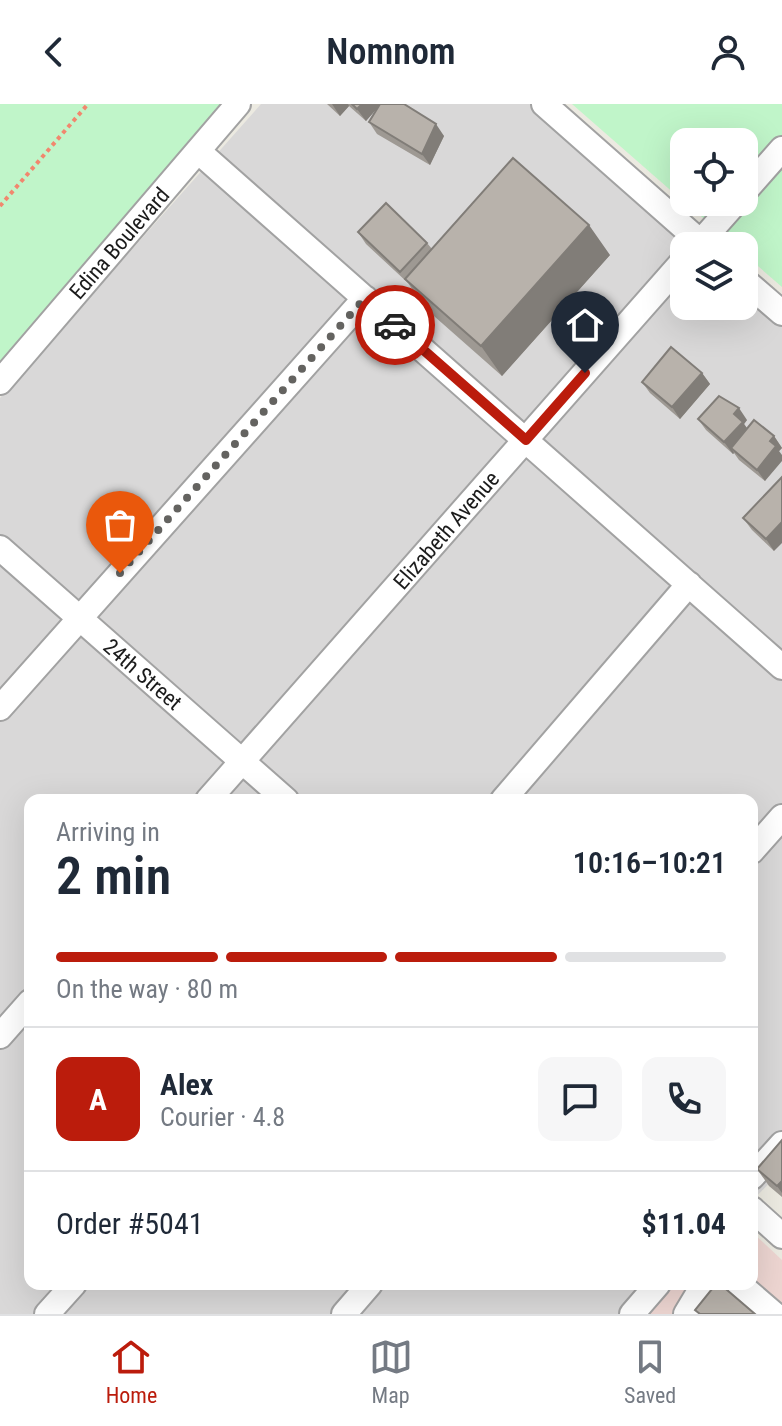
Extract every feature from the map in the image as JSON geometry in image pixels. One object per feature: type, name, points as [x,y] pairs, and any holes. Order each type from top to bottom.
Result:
[{"type":"street","name":"Edina Boulevard","points":[[0,382],[238,104]]},
{"type":"street","points":[[544,104],[687,232]]},
{"type":"street","points":[[758,176],[782,149]]},
{"type":"street","points":[[198,151],[782,667]]},
{"type":"street","points":[[712,232],[725,216]]},
{"type":"street","name":"Elizabeth Avenue","points":[[213,794],[670,276]]},
{"type":"street","points":[[758,292],[782,313]]},
{"type":"street","points":[[0,708],[365,298]]},
{"type":"street","name":"24th Street","points":[[0,548],[279,794]]},
{"type":"street","points":[[508,794],[689,584]]},
{"type":"street","points":[[758,844],[782,817]]},
{"type":"street","points":[[0,1036],[24,1009]]},
{"type":"street","points":[[758,1170],[782,1144]]},
{"type":"street","points":[[758,1214],[782,1236]]},
{"type":"street","points":[[47,1314],[69,1290]]},
{"type":"street","points":[[344,1314],[365,1290]]},
{"type":"street","points":[[632,1314],[653,1290]]},
{"type":"street","points":[[686,1314],[703,1290]]},
{"type":"street","points":[[746,1290],[774,1314]]},
{"type":"path","points":[[0,206],[88,104]]},
{"type":"shaded area","points":[[261,104],[539,104],[681,232],[670,232],[670,320],[758,320],[758,302],[782,323],[782,1170],[758,1195],[758,794],[24,794],[24,1290],[669,1290],[647,1314],[0,1314],[0,398]]},
{"type":"shaded area","points":[[758,1238],[782,1260],[782,1314],[647,1314],[669,1290],[758,1290]]},
{"type":"green space","points":[[0,104],[238,104],[0,382]]},
{"type":"green space","points":[[572,104],[782,104],[782,287],[758,266],[758,232],[719,232],[701,216],[758,216],[758,128],[670,128],[670,190]]},
{"type":"building","points":[[380,104],[404,104],[436,124],[422,154],[369,122]]},
{"type":"building","points":[[513,158],[589,225],[481,346],[405,279]]},
{"type":"building","points":[[386,203],[427,243],[400,272],[358,232]]},
{"type":"building","points":[[671,347],[702,373],[672,407],[642,382]]},
{"type":"building","points":[[719,396],[739,408],[734,414],[743,422],[724,442],[698,419]]},
{"type":"building","points":[[754,420],[774,436],[770,441],[776,446],[757,470],[731,448]]},
{"type":"building","points":[[782,477],[782,522],[766,539],[743,518]]},
{"type":"building","points":[[782,1140],[782,1181],[777,1186],[758,1168]]},
{"type":"building","points":[[711,1290],[727,1290],[755,1314],[700,1314],[695,1310]]},
{"type":"way so far","points":[[120,573],[365,298],[395,325]]},
{"type":"route","points":[[395,325],[526,440],[585,373]]}]
